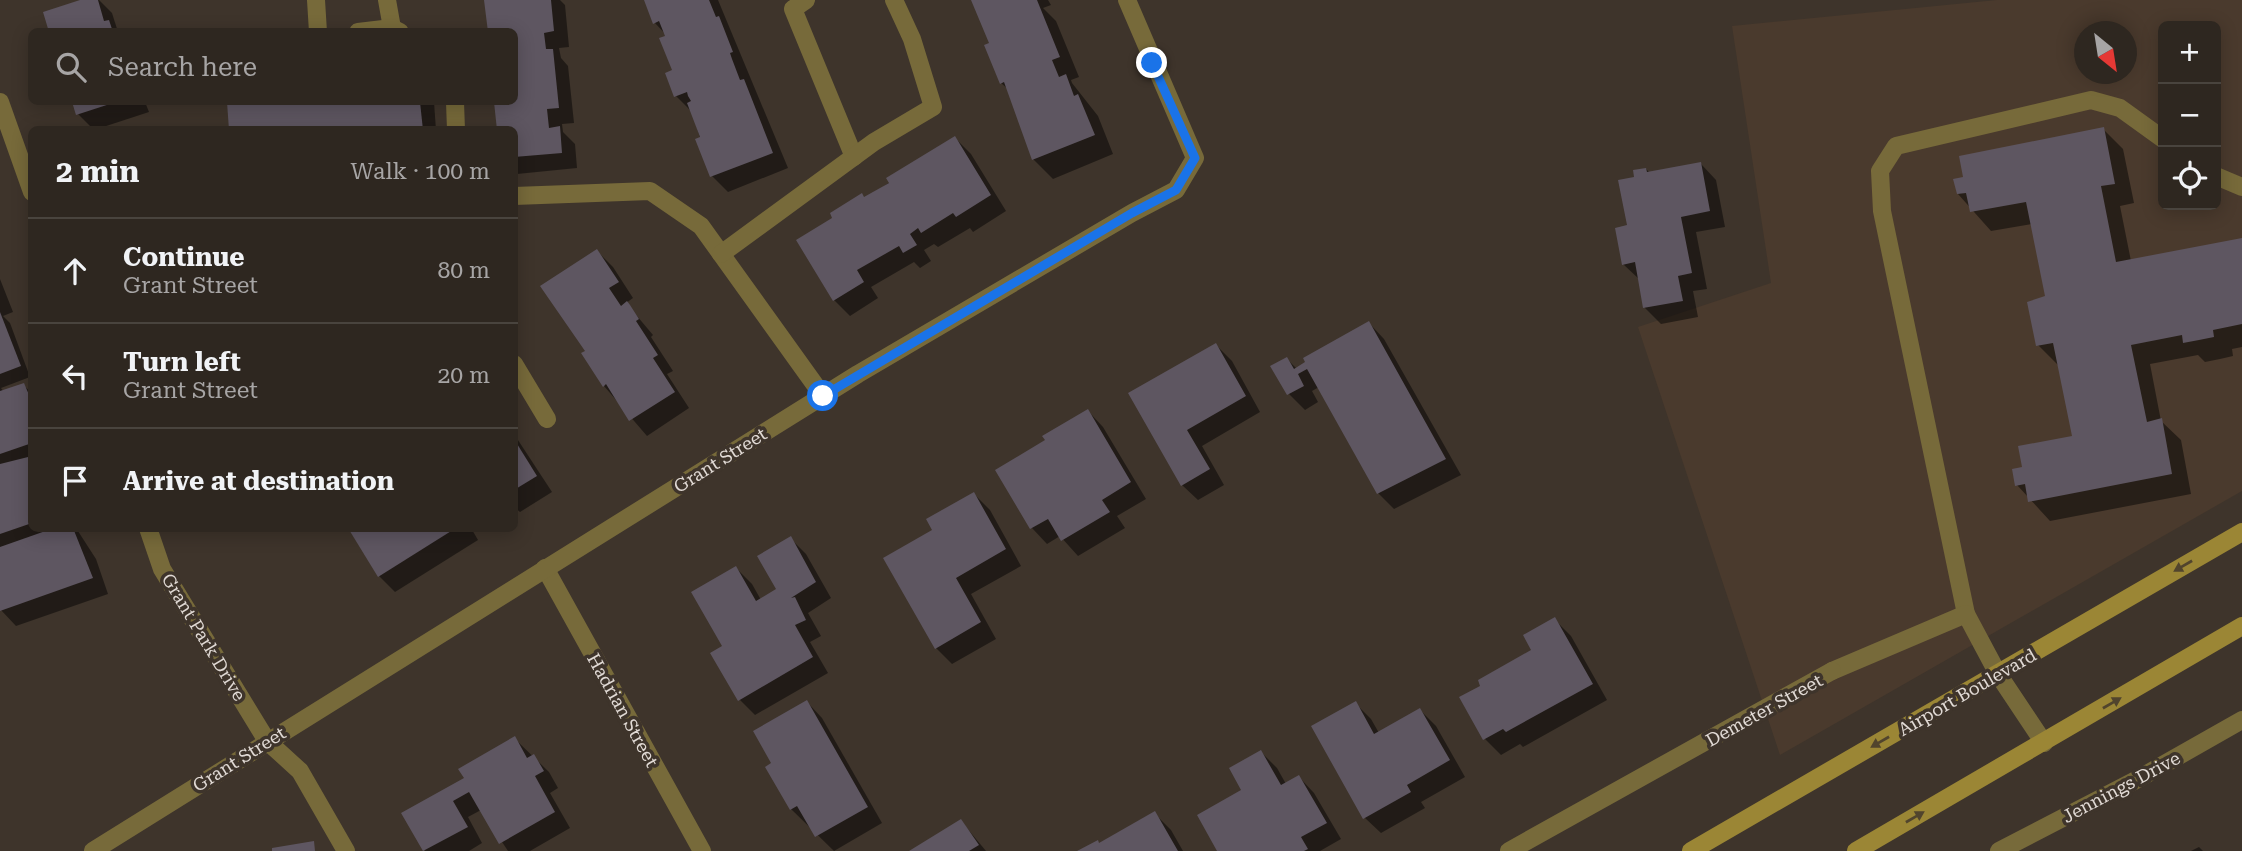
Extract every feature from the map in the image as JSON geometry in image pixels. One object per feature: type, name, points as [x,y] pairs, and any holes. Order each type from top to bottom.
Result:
[{"type":"main road","name":"Airport Boulevard","points":[[1691,851],[2242,531]]},
{"type":"main road","points":[[1856,851],[2242,626]]},
{"type":"street","points":[[316,0],[318,28]]},
{"type":"street","points":[[387,0],[395,28]]},
{"type":"street","points":[[806,0],[793,9],[854,157]]},
{"type":"street","points":[[721,254],[854,157],[933,107],[912,39],[894,0]]},
{"type":"street","name":"Grant Street","points":[[93,851],[823,396],[1132,213],[1176,190],[1195,158],[1127,0]]},
{"type":"street","points":[[2044,743],[1997,674],[1966,614],[1882,211],[1880,171],[1896,146],[2091,100],[2120,108],[2158,135]]},
{"type":"street","points":[[0,102],[28,181]]},
{"type":"street","points":[[454,105],[456,126]]},
{"type":"street","points":[[2221,179],[2242,187]]},
{"type":"street","points":[[518,196],[650,191],[701,226],[823,396]]},
{"type":"street","points":[[518,370],[547,419]]},
{"type":"street","name":"Grant Park Drive","points":[[149,532],[162,569],[267,741],[300,771],[346,851]]},
{"type":"street","name":"Hadrian Street","points":[[545,568],[702,851]]},
{"type":"street","name":"Demeter Street","points":[[1509,851],[1832,671],[1966,614]]},
{"type":"street","name":"Jennings Drive","points":[[1999,851],[2138,779],[2242,720]]},
{"type":"shaded area","points":[[1997,0],[2242,0],[2242,491],[1780,755],[1638,327],[1771,283],[1732,26]]},
{"type":"building","points":[[80,0],[98,0],[104,21],[109,20],[112,28],[48,28],[43,12]]},
{"type":"building","points":[[484,0],[551,0],[554,31],[544,33],[546,49],[553,49],[559,108],[547,109],[549,128],[560,126],[562,153],[518,157],[518,126],[497,126],[494,105],[518,105],[518,28],[488,28]]},
{"type":"building","points":[[644,0],[709,0],[716,17],[719,16],[740,80],[744,79],[773,153],[710,177],[695,139],[700,137],[687,103],[691,101],[687,92],[674,97],[665,73],[672,70],[659,38],[665,36],[659,21],[653,24]]},
{"type":"building","points":[[971,0],[1037,0],[1060,57],[1052,60],[1059,77],[1066,74],[1074,96],[1078,94],[1095,135],[1032,160],[1004,82],[1000,84],[984,45],[989,43]]},
{"type":"building","points":[[73,105],[107,105],[76,115]]},
{"type":"building","points":[[227,105],[420,105],[423,126],[229,126]]},
{"type":"building","points":[[2104,127],[2115,184],[2101,186],[2116,262],[2242,238],[2242,324],[2213,330],[2214,337],[2199,340],[2183,343],[2182,335],[2131,345],[2147,422],[2162,418],[2172,474],[2028,502],[2025,484],[2015,486],[2012,469],[2022,467],[2018,446],[2072,436],[2053,343],[2036,346],[2027,302],[2045,296],[2026,202],[1970,212],[1966,193],[1957,194],[1953,179],[1963,177],[1959,156]]},
{"type":"building","points":[[955,136],[991,195],[956,217],[953,213],[921,233],[918,228],[910,234],[917,245],[903,253],[899,246],[857,270],[864,282],[833,301],[796,240],[832,218],[830,213],[862,193],[864,197],[889,183],[886,178]]},
{"type":"building","points":[[1701,162],[1710,211],[1681,217],[1692,273],[1678,276],[1683,301],[1643,308],[1635,262],[1622,265],[1615,228],[1627,225],[1618,180],[1634,177],[1633,170],[1646,168],[1647,172]]},
{"type":"building","points":[[597,249],[619,282],[609,288],[621,306],[627,301],[639,319],[636,321],[658,355],[653,358],[675,392],[629,421],[606,384],[603,387],[581,353],[585,351],[540,286]]},
{"type":"building","points":[[0,312],[21,366],[0,374]]},
{"type":"building","points":[[1369,321],[1446,459],[1377,494],[1307,369],[1298,374],[1304,386],[1287,395],[1270,366],[1287,357],[1294,369],[1305,362],[1303,358]]},
{"type":"building","points":[[1216,343],[1246,396],[1187,430],[1210,469],[1181,486],[1128,393]]},
{"type":"building","points":[[24,383],[28,392],[28,444],[0,454],[0,391]]},
{"type":"building","points":[[1088,409],[1131,482],[1102,500],[1110,512],[1061,541],[1048,519],[1030,529],[995,470],[1045,440],[1042,436]]},
{"type":"building","points":[[518,445],[537,476],[518,488]]},
{"type":"building","points":[[28,457],[28,524],[0,534],[0,464]]},
{"type":"building","points":[[974,492],[1006,549],[956,578],[981,622],[935,649],[883,558],[932,530],[926,519]]},
{"type":"building","points":[[43,532],[75,532],[93,578],[0,611],[0,547]]},
{"type":"building","points":[[350,532],[450,532],[378,577]]},
{"type":"building","points":[[791,536],[816,582],[791,598],[795,597],[806,620],[795,625],[813,657],[738,701],[710,653],[722,646],[691,592],[736,566],[756,601],[776,589],[757,556]]},
{"type":"building","points":[[1555,617],[1593,684],[1506,732],[1503,729],[1483,740],[1459,697],[1480,686],[1478,680],[1531,650],[1523,635]]},
{"type":"building","points":[[807,700],[868,807],[815,837],[797,806],[790,810],[765,767],[771,763],[753,731]]},
{"type":"building","points":[[1356,701],[1374,734],[1420,708],[1450,760],[1407,785],[1411,792],[1363,819],[1311,726]]},
{"type":"building","points":[[515,736],[527,758],[534,754],[544,771],[535,776],[555,812],[499,844],[469,792],[453,801],[468,827],[423,851],[401,813],[464,778],[458,769]]},
{"type":"building","points":[[1261,750],[1281,785],[1299,775],[1327,823],[1301,837],[1308,849],[1304,851],[1217,851],[1197,815],[1241,790],[1229,768]]},
{"type":"building","points":[[1155,811],[1178,851],[1077,851],[1098,840],[1099,843]]},
{"type":"building","points":[[961,819],[979,845],[969,851],[909,851]]},
{"type":"building","points":[[314,841],[315,851],[272,851],[272,848]]},
{"type":"route","points":[[823,396],[1132,213],[1176,190],[1195,158],[1152,63]]}]
